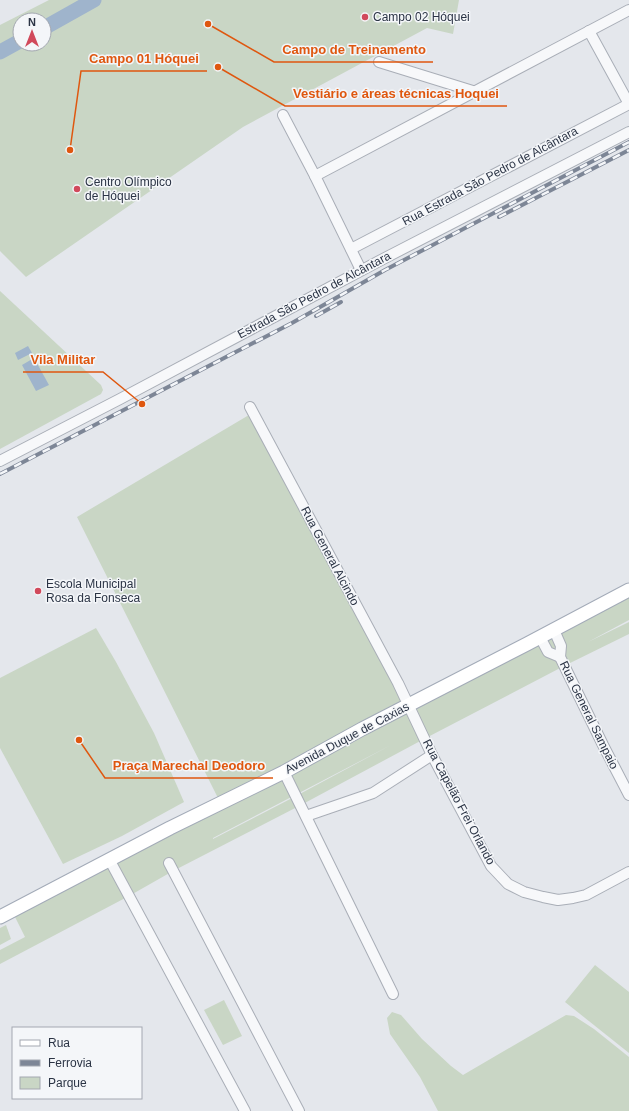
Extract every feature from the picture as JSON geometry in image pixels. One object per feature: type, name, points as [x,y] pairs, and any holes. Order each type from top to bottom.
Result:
[{"type":"main road","name":"Avenida Duque de Caxias","points":[[0,917],[109,859],[284,772],[629,590]]},
{"type":"street","points":[[315,176],[629,10]]},
{"type":"street","points":[[589,32],[629,104]]},
{"type":"street","points":[[379,62],[476,92]]},
{"type":"street","name":"Rua Estrada São Pedro de Alcântara","points":[[351,249],[629,104]]},
{"type":"street","points":[[283,115],[361,270]]},
{"type":"street","name":"Estrada São Pedro de Alcântara","points":[[0,461],[120,399],[361,270],[629,132]]},
{"type":"street","name":"Rua General Alcindo","points":[[250,407],[409,705]]},
{"type":"street","name":"Rua General Sampaio","points":[[554,630],[561,646],[560,656],[602,745],[629,795]]},
{"type":"street","name":"Rua General Sampaio","points":[[540,637],[548,652],[560,656]]},
{"type":"street","name":"Rua Capelão Frei Orlando","points":[[409,705],[432,755],[491,866],[508,884],[524,892],[558,900],[586,895],[629,872]]},
{"type":"street","points":[[306,816],[373,793],[432,755]]},
{"type":"street","points":[[284,772],[393,994]]},
{"type":"street","points":[[109,859],[245,1111]]},
{"type":"street","points":[[169,863],[299,1111]]},
{"type":"green space","name":"Centro Olímpico de Hóquei","points":[[49,0],[459,0],[453,34],[427,28],[243,127],[26,277],[0,251],[0,25],[12,19],[12,52],[52,52],[52,12],[25,12]]},
{"type":"green space","points":[[0,291],[101,385],[103,390],[101,394],[0,449]]},
{"type":"green space","points":[[254,412],[409,703],[629,588],[629,620],[588,642],[629,622],[629,634],[424,739],[0,964],[0,950],[25,937],[12,911],[218,798],[77,517]],"holes":[[[391,745],[296,796],[213,839]]]},
{"type":"green space","points":[[96,628],[154,733],[184,802],[122,836],[63,864],[0,748],[0,678]]},
{"type":"green space","points":[[6,925],[11,939],[0,945],[0,928]]},
{"type":"green space","points":[[595,965],[629,992],[629,1053],[565,1002]]},
{"type":"green space","points":[[224,1000],[242,1036],[223,1045],[204,1010]]},
{"type":"green space","points":[[392,1012],[401,1015],[422,1039],[463,1075],[566,1015],[574,1016],[594,1029],[629,1057],[629,1111],[438,1111],[420,1077],[390,1034],[387,1018]]},
{"type":"water","points":[[28,346],[32,353],[18,360],[15,353]]},
{"type":"water","points":[[34,358],[49,385],[36,391],[22,365]]},
{"type":"waterway","points":[[52,24],[94,0]]},
{"type":"waterway","points":[[0,52],[12,45]]},
{"type":"railway","points":[[0,474],[292,323],[385,270],[629,142]]},
{"type":"railway","points":[[499,217],[629,150]]},
{"type":"railway","points":[[316,316],[341,302]]},
{"type":"place","name":"Campo 02 Hóquei","points":[[365,17]]},
{"type":"place","name":"Campo de Treinamento","points":[[208,24]]},
{"type":"place","name":"Vestiário e áreas técnicas Hoquei","points":[[218,67]]},
{"type":"place","name":"Campo 01 Hóquei","points":[[70,150]]},
{"type":"place","name":"Centro Olímpico de Hóquei","points":[[77,189]]},
{"type":"place","name":"Vila Militar","points":[[142,404]]},
{"type":"place","name":"Escola Municipal Rosa da Fonseca","points":[[38,591]]},
{"type":"place","name":"Praça Marechal Deodoro","points":[[79,740]]}]
